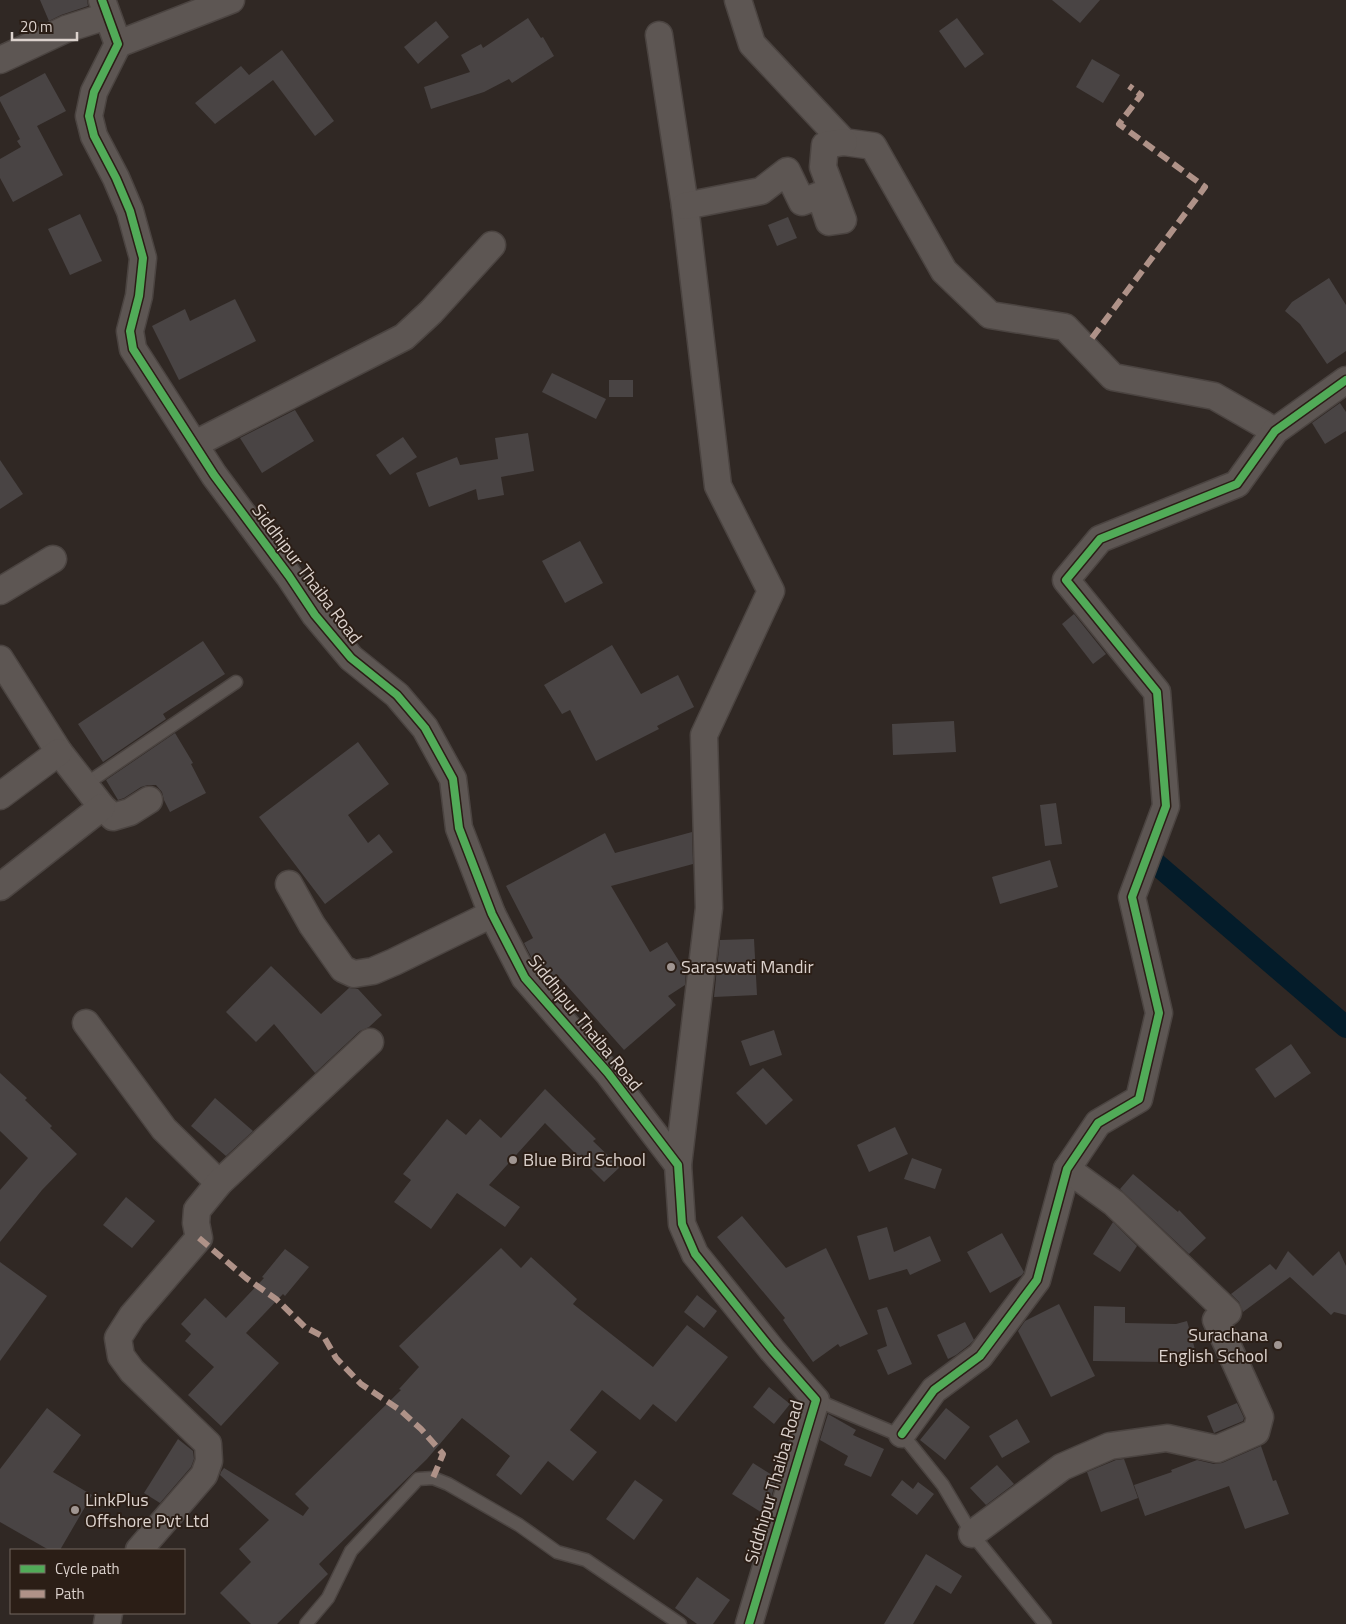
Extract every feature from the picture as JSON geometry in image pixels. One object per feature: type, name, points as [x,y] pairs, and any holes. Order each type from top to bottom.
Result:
[{"type":"street","points":[[0,60],[66,29],[104,8],[118,44],[231,0]]},
{"type":"street","points":[[738,0],[752,44],[844,142]]},
{"type":"street","points":[[659,35],[685,206],[718,486],[771,591],[704,735],[709,908],[678,1165]]},
{"type":"street","name":"Siddhipur Thaiba Road","points":[[118,44],[94,92],[89,116],[94,136],[116,178],[130,211],[143,258],[139,296],[130,330],[133,349],[214,476],[289,576],[315,615],[351,658],[397,695],[425,728],[453,779],[460,828],[492,914],[525,978],[608,1073],[678,1165],[682,1224],[696,1254],[772,1350],[816,1400],[749,1624]]},
{"type":"street","points":[[685,206],[760,191],[787,171],[802,202],[820,195],[830,222],[843,220],[823,167],[825,144],[844,142],[873,146],[944,270],[990,315],[1065,328],[1113,377],[1214,396],[1275,431]]},
{"type":"street","points":[[195,444],[404,337],[432,312],[492,245]]},
{"type":"street","points":[[902,1434],[934,1390],[980,1356],[1036,1280],[1067,1169],[1098,1124],[1139,1099],[1160,1013],[1132,898],[1166,806],[1156,692],[1066,580],[1100,539],[1237,484],[1275,431],[1346,380]]},
{"type":"street","points":[[0,591],[53,559]]},
{"type":"street","points":[[0,659],[60,752],[102,807],[113,817],[130,812],[148,800]]},
{"type":"street","points":[[0,796],[60,752]]},
{"type":"street","points":[[0,886],[102,807]]},
{"type":"street","points":[[290,884],[312,925],[343,969],[354,974],[373,971],[394,962],[492,914]]},
{"type":"street","points":[[86,1023],[164,1130],[219,1183]]},
{"type":"street","points":[[140,1549],[204,1475],[209,1461],[208,1444],[132,1371],[121,1356],[118,1338],[132,1316],[199,1238],[196,1224],[197,1210],[219,1183],[370,1042]]},
{"type":"street","points":[[972,1534],[1062,1467],[1110,1446],[1167,1438],[1217,1449],[1256,1432],[1260,1417],[1216,1320],[1228,1312],[1114,1203],[1067,1169]]},
{"type":"lane","points":[[86,784],[236,682]]},
{"type":"lane","points":[[816,1400],[892,1432],[902,1434],[943,1485],[972,1534],[1045,1624]]},
{"type":"lane","points":[[306,1624],[328,1598],[352,1551],[418,1479],[433,1478],[448,1484],[519,1525],[557,1552],[586,1560],[680,1624]]},
{"type":"building","points":[[40,0],[87,0],[88,6],[49,21]]},
{"type":"building","points":[[1052,0],[1100,0],[1080,23]]},
{"type":"building","points":[[528,18],[541,38],[543,37],[554,56],[512,83],[509,79],[484,92],[431,109],[424,87],[470,72],[461,55],[481,44],[483,48]]},
{"type":"building","points":[[957,18],[984,54],[965,68],[939,31]]},
{"type":"building","points":[[436,21],[449,37],[418,64],[404,47]]},
{"type":"building","points":[[282,50],[334,121],[315,136],[273,80],[215,124],[195,103],[241,66],[249,75]]},
{"type":"building","points":[[1092,59],[1120,75],[1103,103],[1076,87]]},
{"type":"building","points":[[45,73],[66,111],[37,126],[63,175],[13,202],[0,178],[0,159],[21,147],[17,141],[20,139],[0,101],[0,97]]},
{"type":"building","points":[[80,214],[102,261],[70,275],[48,229]]},
{"type":"building","points":[[788,217],[797,238],[777,246],[768,225]]},
{"type":"building","points":[[1329,278],[1346,305],[1346,351],[1327,364],[1300,324],[1285,311],[1292,302]]},
{"type":"building","points":[[235,299],[256,341],[179,380],[152,326],[185,309],[190,321]]},
{"type":"building","points":[[552,373],[606,399],[596,419],[542,392]]},
{"type":"building","points":[[609,380],[633,380],[633,397],[609,397]]},
{"type":"building","points":[[1340,403],[1346,412],[1346,431],[1325,444],[1312,423]]},
{"type":"building","points":[[295,410],[314,441],[262,473],[240,438]]},
{"type":"building","points":[[528,433],[534,471],[501,477],[504,495],[478,500],[476,489],[429,507],[416,473],[457,457],[460,465],[498,459],[495,438]]},
{"type":"building","points":[[403,437],[417,457],[390,475],[376,455]]},
{"type":"building","points":[[0,460],[23,494],[0,509]]},
{"type":"building","points":[[580,541],[603,583],[565,603],[542,561]]},
{"type":"building","points":[[1074,614],[1106,654],[1093,664],[1062,624]]},
{"type":"building","points":[[203,641],[225,674],[163,714],[166,719],[103,762],[78,724]]},
{"type":"building","points":[[612,645],[641,694],[678,675],[694,707],[657,726],[659,729],[596,761],[570,710],[562,714],[544,685]]},
{"type":"building","points":[[954,721],[956,752],[893,755],[892,724]]},
{"type":"building","points":[[175,733],[193,763],[191,764],[206,793],[170,812],[162,792],[156,785],[141,787],[118,800],[106,780]]},
{"type":"building","points":[[358,742],[389,784],[348,815],[368,843],[379,834],[393,852],[325,904],[259,817]]},
{"type":"building","points":[[1056,803],[1062,844],[1045,846],[1040,805]]},
{"type":"building","points":[[692,832],[693,864],[611,886],[650,952],[667,942],[686,972],[685,985],[668,996],[676,1005],[624,1050],[561,979],[551,985],[538,970],[524,943],[533,938],[506,886],[605,833],[615,853]]},
{"type":"building","points":[[1050,860],[1058,887],[1000,904],[992,877]]},
{"type":"building","points":[[754,939],[757,995],[714,997],[720,940]]},
{"type":"building","points":[[271,966],[321,1014],[349,988],[358,989],[382,1015],[369,1027],[360,1031],[315,1073],[274,1024],[256,1042],[226,1012]]},
{"type":"building","points":[[774,1030],[782,1055],[750,1066],[741,1041]]},
{"type":"building","points":[[1291,1044],[1311,1073],[1275,1098],[1255,1069]]},
{"type":"building","points":[[763,1068],[793,1100],[766,1125],[736,1093]]},
{"type":"building","points":[[0,1073],[27,1098],[25,1100],[52,1126],[50,1128],[77,1154],[42,1190],[0,1242],[0,1190],[28,1158],[0,1131]]},
{"type":"building","name":"Blue Bird School","points":[[545,1089],[596,1139],[593,1141],[620,1167],[604,1182],[545,1123],[489,1185],[520,1207],[505,1227],[457,1193],[431,1229],[394,1202],[411,1180],[403,1174],[447,1119],[466,1135],[480,1119],[501,1138]]},
{"type":"building","points":[[215,1098],[253,1131],[226,1156],[191,1126]]},
{"type":"building","points":[[895,1127],[908,1154],[869,1172],[857,1145]]},
{"type":"building","points":[[912,1158],[942,1169],[935,1189],[904,1179]]},
{"type":"building","points":[[1133,1174],[1178,1212],[1179,1210],[1206,1238],[1189,1254],[1120,1189]]},
{"type":"building","points":[[126,1197],[155,1221],[132,1248],[103,1225]]},
{"type":"building","points":[[742,1216],[786,1268],[826,1248],[868,1334],[840,1347],[838,1344],[813,1362],[783,1320],[785,1318],[717,1237]]},
{"type":"building","points":[[1113,1222],[1137,1246],[1120,1272],[1093,1254]]},
{"type":"building","points":[[887,1227],[894,1252],[930,1236],[941,1261],[910,1275],[907,1269],[869,1280],[857,1236]]},
{"type":"building","points":[[1002,1233],[1024,1272],[1022,1275],[990,1293],[967,1252]]},
{"type":"building","points":[[501,1248],[521,1268],[531,1257],[577,1299],[573,1304],[653,1367],[687,1325],[728,1357],[676,1422],[653,1404],[640,1420],[602,1390],[570,1430],[597,1452],[573,1481],[548,1461],[521,1495],[496,1475],[510,1456],[462,1418],[427,1459],[319,1564],[328,1574],[277,1624],[251,1624],[220,1593],[251,1562],[239,1549],[269,1520],[220,1475],[221,1472],[224,1468],[303,1516],[309,1508],[295,1494],[401,1390],[399,1389],[419,1367],[399,1346]]},
{"type":"building","points":[[285,1249],[309,1267],[285,1296],[283,1294],[246,1333],[279,1363],[221,1426],[188,1395],[214,1367],[185,1341],[191,1334],[181,1324],[205,1298],[226,1318],[264,1278],[262,1277]]},
{"type":"building","points":[[1288,1251],[1313,1276],[1339,1251],[1346,1266],[1346,1315],[1334,1312],[1331,1315],[1290,1277],[1243,1312],[1239,1302],[1231,1294],[1270,1264],[1276,1270]]},
{"type":"building","points":[[0,1262],[47,1296],[0,1361]]},
{"type":"building","points":[[697,1295],[717,1311],[704,1328],[684,1312]]},
{"type":"building","points":[[1059,1304],[1095,1376],[1051,1397],[1018,1331],[1025,1321]]},
{"type":"building","points":[[1094,1306],[1125,1307],[1125,1323],[1176,1324],[1187,1321],[1196,1353],[1163,1362],[1093,1361]]},
{"type":"building","points":[[887,1307],[912,1364],[888,1375],[877,1350],[887,1346],[877,1310]]},
{"type":"building","points":[[965,1322],[974,1340],[948,1359],[937,1335]]},
{"type":"building","points":[[769,1387],[790,1404],[774,1424],[753,1407]]},
{"type":"building","points":[[1237,1403],[1244,1418],[1243,1421],[1214,1433],[1207,1416]]},
{"type":"building","points":[[47,1408],[81,1435],[53,1472],[92,1495],[61,1549],[47,1549],[0,1522],[0,1469]]},
{"type":"building","points":[[946,1408],[970,1427],[945,1460],[920,1440]]},
{"type":"building","points":[[828,1414],[856,1430],[853,1435],[884,1449],[871,1477],[844,1465],[848,1456],[820,1440]]},
{"type":"building","points":[[1017,1419],[1030,1442],[1002,1458],[989,1436]]},
{"type":"building","points":[[178,1439],[193,1451],[194,1459],[191,1467],[160,1503],[144,1493]]},
{"type":"building","points":[[1261,1446],[1273,1481],[1276,1480],[1289,1514],[1245,1529],[1229,1486],[1145,1516],[1134,1485],[1172,1472],[1171,1470],[1197,1460],[1214,1464],[1222,1463]]},
{"type":"building","points":[[1124,1459],[1138,1498],[1101,1512],[1087,1472],[1116,1460]]},
{"type":"building","points":[[753,1463],[777,1478],[764,1514],[732,1494]]},
{"type":"building","points":[[997,1465],[1014,1484],[986,1505],[970,1488]]},
{"type":"building","points":[[635,1480],[663,1500],[634,1540],[606,1519]]},
{"type":"building","points":[[902,1480],[913,1489],[918,1482],[934,1494],[917,1515],[891,1495]]},
{"type":"building","points":[[926,1554],[962,1576],[951,1594],[936,1585],[913,1624],[884,1624]]},
{"type":"building","points":[[697,1577],[730,1600],[713,1624],[697,1624],[675,1608]]},
{"type":"waterway","points":[[1147,856],[1346,1027]]},
{"type":"marked path","points":[[1092,338],[1205,187],[1119,124],[1141,95],[1129,86]]},
{"type":"marked path","points":[[199,1238],[246,1278],[276,1299],[305,1327],[324,1337],[336,1358],[361,1384],[400,1410],[421,1429],[443,1454],[433,1478]]},
{"type":"cycle path","points":[[102,0],[118,44],[94,92],[89,116],[94,136],[116,178],[130,211],[143,258],[139,296],[130,331],[133,349],[214,475],[289,576],[315,615],[351,658],[397,695],[425,728],[453,779],[459,828],[492,914],[525,978],[608,1073],[678,1165],[682,1224],[695,1254],[772,1350],[816,1400],[749,1624]]},
{"type":"cycle path","points":[[902,1434],[934,1390],[980,1356],[1037,1280],[1067,1169],[1098,1123],[1139,1099],[1159,1013],[1132,897],[1166,806],[1157,692],[1066,580],[1100,539],[1237,484],[1275,431],[1346,380]]},
{"type":"place","name":"Saraswati Mandir","points":[[671,967]]},
{"type":"place","name":"Blue Bird School","points":[[513,1160]]},
{"type":"place","name":"Surachana English School","points":[[1278,1345]]},
{"type":"place","name":"LinkPlus Offshore Pvt Ltd","points":[[75,1510]]}]
